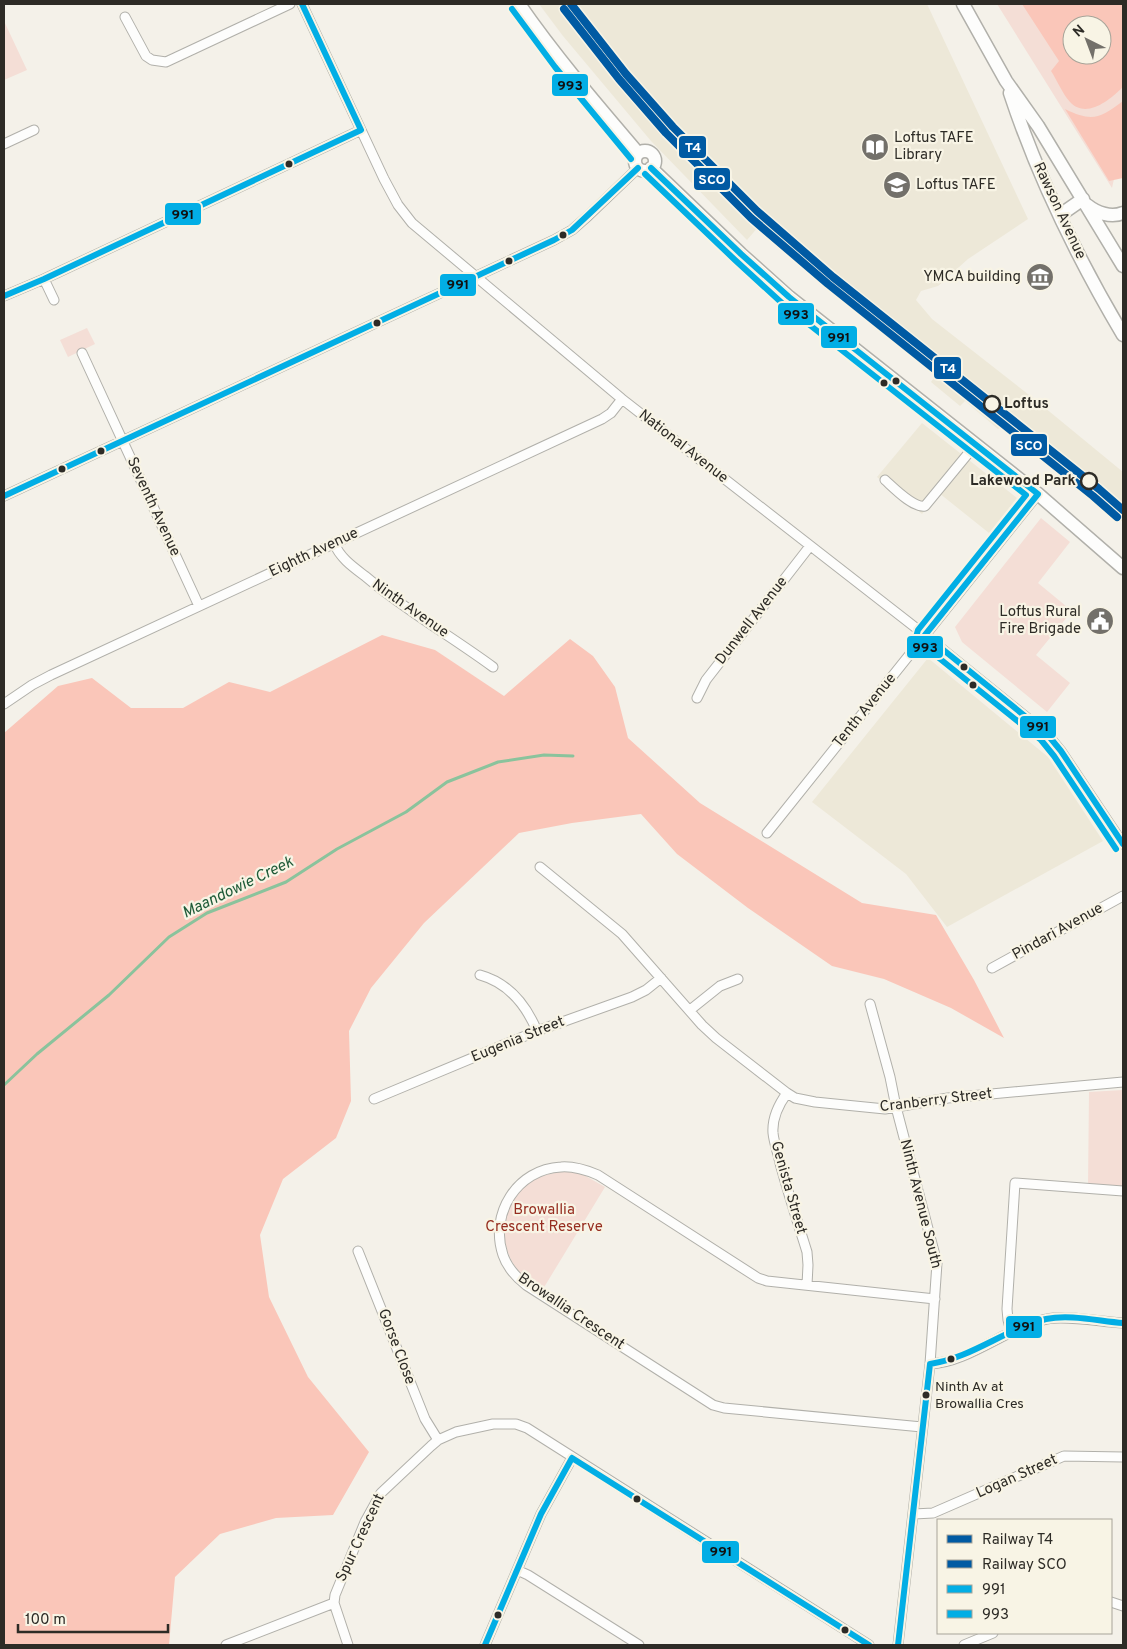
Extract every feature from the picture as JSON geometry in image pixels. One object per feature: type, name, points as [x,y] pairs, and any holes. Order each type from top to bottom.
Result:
[{"type":"street","points":[[125,17],[146,56],[152,60],[166,62],[290,4]]},
{"type":"street","name":"National Avenue","points":[[302,4],[398,205],[412,223],[622,399],[925,635],[1050,738],[1061,751],[1123,844]]},
{"type":"street","points":[[519,4],[575,78],[638,153]]},
{"type":"street","name":"Rawson Avenue","points":[[962,4],[1006,81],[1038,126],[1123,266]]},
{"type":"street","name":"Rawson Avenue","points":[[1006,81],[1020,124],[1060,215],[1097,291],[1123,336]]},
{"type":"street","points":[[4,144],[34,130]]},
{"type":"street","points":[[4,296],[361,130]]},
{"type":"street","points":[[644,151],[652,154],[654,163],[651,168],[644,170],[638,168],[635,159],[638,153],[644,151]]},
{"type":"street","points":[[4,496],[554,240],[572,230],[638,168]]},
{"type":"street","points":[[651,168],[789,297],[1038,494],[1123,568]]},
{"type":"street","points":[[1060,215],[1083,199],[1092,209],[1102,214],[1116,216],[1123,213]]},
{"type":"street","points":[[44,279],[54,300]]},
{"type":"street","name":"Seventh Avenue","points":[[82,353],[200,606]]},
{"type":"street","name":"Eighth Avenue","points":[[4,704],[51,675],[602,419],[611,413],[622,399]]},
{"type":"street","points":[[884,480],[913,504],[920,507],[925,506],[976,444]]},
{"type":"street","name":"Tenth Avenue","points":[[767,833],[1038,494]]},
{"type":"street","name":"Ninth Avenue","points":[[334,544],[336,550],[344,559],[382,591],[493,667]]},
{"type":"street","name":"Dunwell Avenue","points":[[697,698],[706,680],[810,546]]},
{"type":"street","name":"Cranberry Street","points":[[540,867],[622,934],[702,1025],[716,1038],[795,1098],[872,1109],[948,1098],[1123,1082]]},
{"type":"street","name":"Pindari Avenue","points":[[992,968],[1123,896]]},
{"type":"street","points":[[480,975],[492,978],[512,993],[531,1018],[537,1031]]},
{"type":"street","name":"Eugenia Street","points":[[374,1099],[537,1031],[632,997],[646,990],[661,978]]},
{"type":"street","points":[[690,1010],[720,986],[738,979]]},
{"type":"street","name":"Ninth Avenue South","points":[[870,1004],[936,1257],[938,1273],[914,1514],[898,1645]]},
{"type":"street","name":"Genista Street","points":[[787,1093],[777,1111],[773,1134],[807,1252],[807,1285]]},
{"type":"street","name":"Browallia Crescent","points":[[922,1427],[724,1408],[713,1405],[521,1281],[509,1267],[503,1255],[499,1235],[501,1215],[511,1194],[528,1178],[550,1168],[574,1167],[598,1175],[749,1274],[767,1281],[935,1300]]},
{"type":"street","points":[[1011,1332],[1008,1309],[1015,1183],[1123,1191]]},
{"type":"street","name":"Gorse Close","points":[[358,1251],[425,1419],[438,1440]]},
{"type":"street","points":[[930,1364],[946,1362],[1011,1332],[1047,1319],[1062,1318],[1123,1323]]},
{"type":"street","name":"Spur Crescent","points":[[334,1603],[335,1595],[350,1558],[381,1493],[438,1440],[471,1428],[493,1424],[516,1424],[527,1428],[870,1645]]},
{"type":"street","name":"Logan Street","points":[[914,1514],[933,1513],[1064,1456],[1123,1457]]},
{"type":"street","points":[[485,1645],[541,1514],[572,1458]]},
{"type":"street","points":[[517,1570],[528,1575],[639,1645]]},
{"type":"street","points":[[226,1645],[334,1603],[348,1645]]},
{"type":"street","points":[[964,1645],[991,1634]]},
{"type":"shaded area","name":"Loftus TAFE","points":[[539,4],[927,4],[1028,219],[968,259],[938,286],[921,291],[916,300],[932,319],[1123,472],[1123,522],[1064,472],[1038,456],[1002,427],[998,429],[965,401],[960,406],[931,382],[938,372],[759,226],[747,240],[651,141],[563,36]]},
{"type":"shaded area","points":[[1022,4],[1123,4],[1123,86],[1116,94],[1090,109],[1076,107],[1062,91],[1051,71],[1059,61]]},
{"type":"shaded area","points":[[1123,101],[1123,178],[1109,181],[1065,109],[1082,116],[1095,117],[1108,112]]},
{"type":"shaded area","points":[[922,423],[1017,498],[989,533],[939,493],[922,514],[877,477]]},
{"type":"shaded area","points":[[382,635],[435,650],[504,696],[570,639],[593,656],[615,687],[628,738],[700,803],[862,903],[936,915],[974,980],[1004,1038],[951,1008],[884,979],[832,966],[748,908],[677,854],[641,814],[572,823],[519,833],[424,923],[371,988],[349,1031],[351,1101],[336,1138],[283,1179],[260,1235],[269,1297],[308,1377],[369,1452],[333,1515],[276,1518],[220,1534],[175,1577],[169,1645],[4,1645],[4,733],[58,686],[92,678],[131,708],[183,708],[229,682],[270,692]]},
{"type":"shaded area","points":[[928,658],[1048,757],[1103,841],[947,927],[906,874],[812,802]]},
{"type":"green space","points":[[997,4],[1123,4],[1123,138],[1112,188]]},
{"type":"green space","points":[[4,21],[27,70],[4,80]]},
{"type":"green space","points":[[87,328],[95,344],[68,357],[60,340]]},
{"type":"green space","points":[[1041,518],[1070,542],[1038,583],[1072,611],[1036,655],[1070,683],[1047,712],[962,642],[955,627]]},
{"type":"green space","points":[[1123,1090],[1123,1186],[1088,1186],[1089,1092]]},
{"type":"green space","name":"Browallia Crescent Reserve","points":[[563,1171],[582,1174],[605,1187],[543,1289],[523,1276],[511,1260],[504,1237],[504,1226],[511,1203],[527,1184],[539,1177]]},
{"type":"waterway","name":"Maandowie Creek","points":[[4,1085],[37,1054],[109,995],[169,937],[207,913],[286,882],[337,849],[406,812],[447,782],[498,762],[544,755],[573,756]]},
{"type":"rail line","name":"T4","points":[[571,4],[626,74],[673,127],[757,211],[833,277],[1123,510]]},
{"type":"rail line","name":"SCO","points":[[564,9],[619,79],[666,133],[751,218],[828,284],[1117,517]]},
{"type":"transit line","name":"991","points":[[302,4],[361,130]]},
{"type":"transit line","name":"993","points":[[512,9],[555,67],[631,159]]},
{"type":"transit line","name":"991","points":[[4,296],[361,130]]},
{"type":"transit line","name":"991","points":[[4,496],[554,240],[572,230],[638,168]]},
{"type":"transit line","name":"991","points":[[651,168],[789,297],[1038,494]]},
{"type":"transit line","name":"993","points":[[645,174],[783,304],[1026,495],[918,630],[916,637],[919,642],[1041,740],[1054,756],[1116,849]]},
{"type":"transit line","name":"991","points":[[925,635],[1038,494]]},
{"type":"transit line","name":"991","points":[[925,635],[1047,734],[1061,751],[1123,844]]},
{"type":"transit line","name":"991","points":[[930,1364],[960,1356],[1016,1329],[1046,1319],[1074,1318],[1123,1323]]},
{"type":"transit line","name":"991","points":[[898,1645],[930,1364]]},
{"type":"transit line","name":"991","points":[[572,1458],[869,1645]]},
{"type":"transit line","name":"991","points":[[485,1645],[541,1514],[572,1458]]},
{"type":"place","name":"Loftus TAFE Library","points":[[875,147]]},
{"type":"place","name":"Loftus TAFE","points":[[897,185]]},
{"type":"place","name":"YMCA building","points":[[1040,277]]},
{"type":"place","name":"Loftus","points":[[992,404]]},
{"type":"place","name":"Lakewood Park","points":[[1089,481]]},
{"type":"place","name":"Loftus Rural Fire Brigade","points":[[1100,621]]},
{"type":"place","name":"Ninth Av at Browallia Cres","points":[[926,1395]]}]
